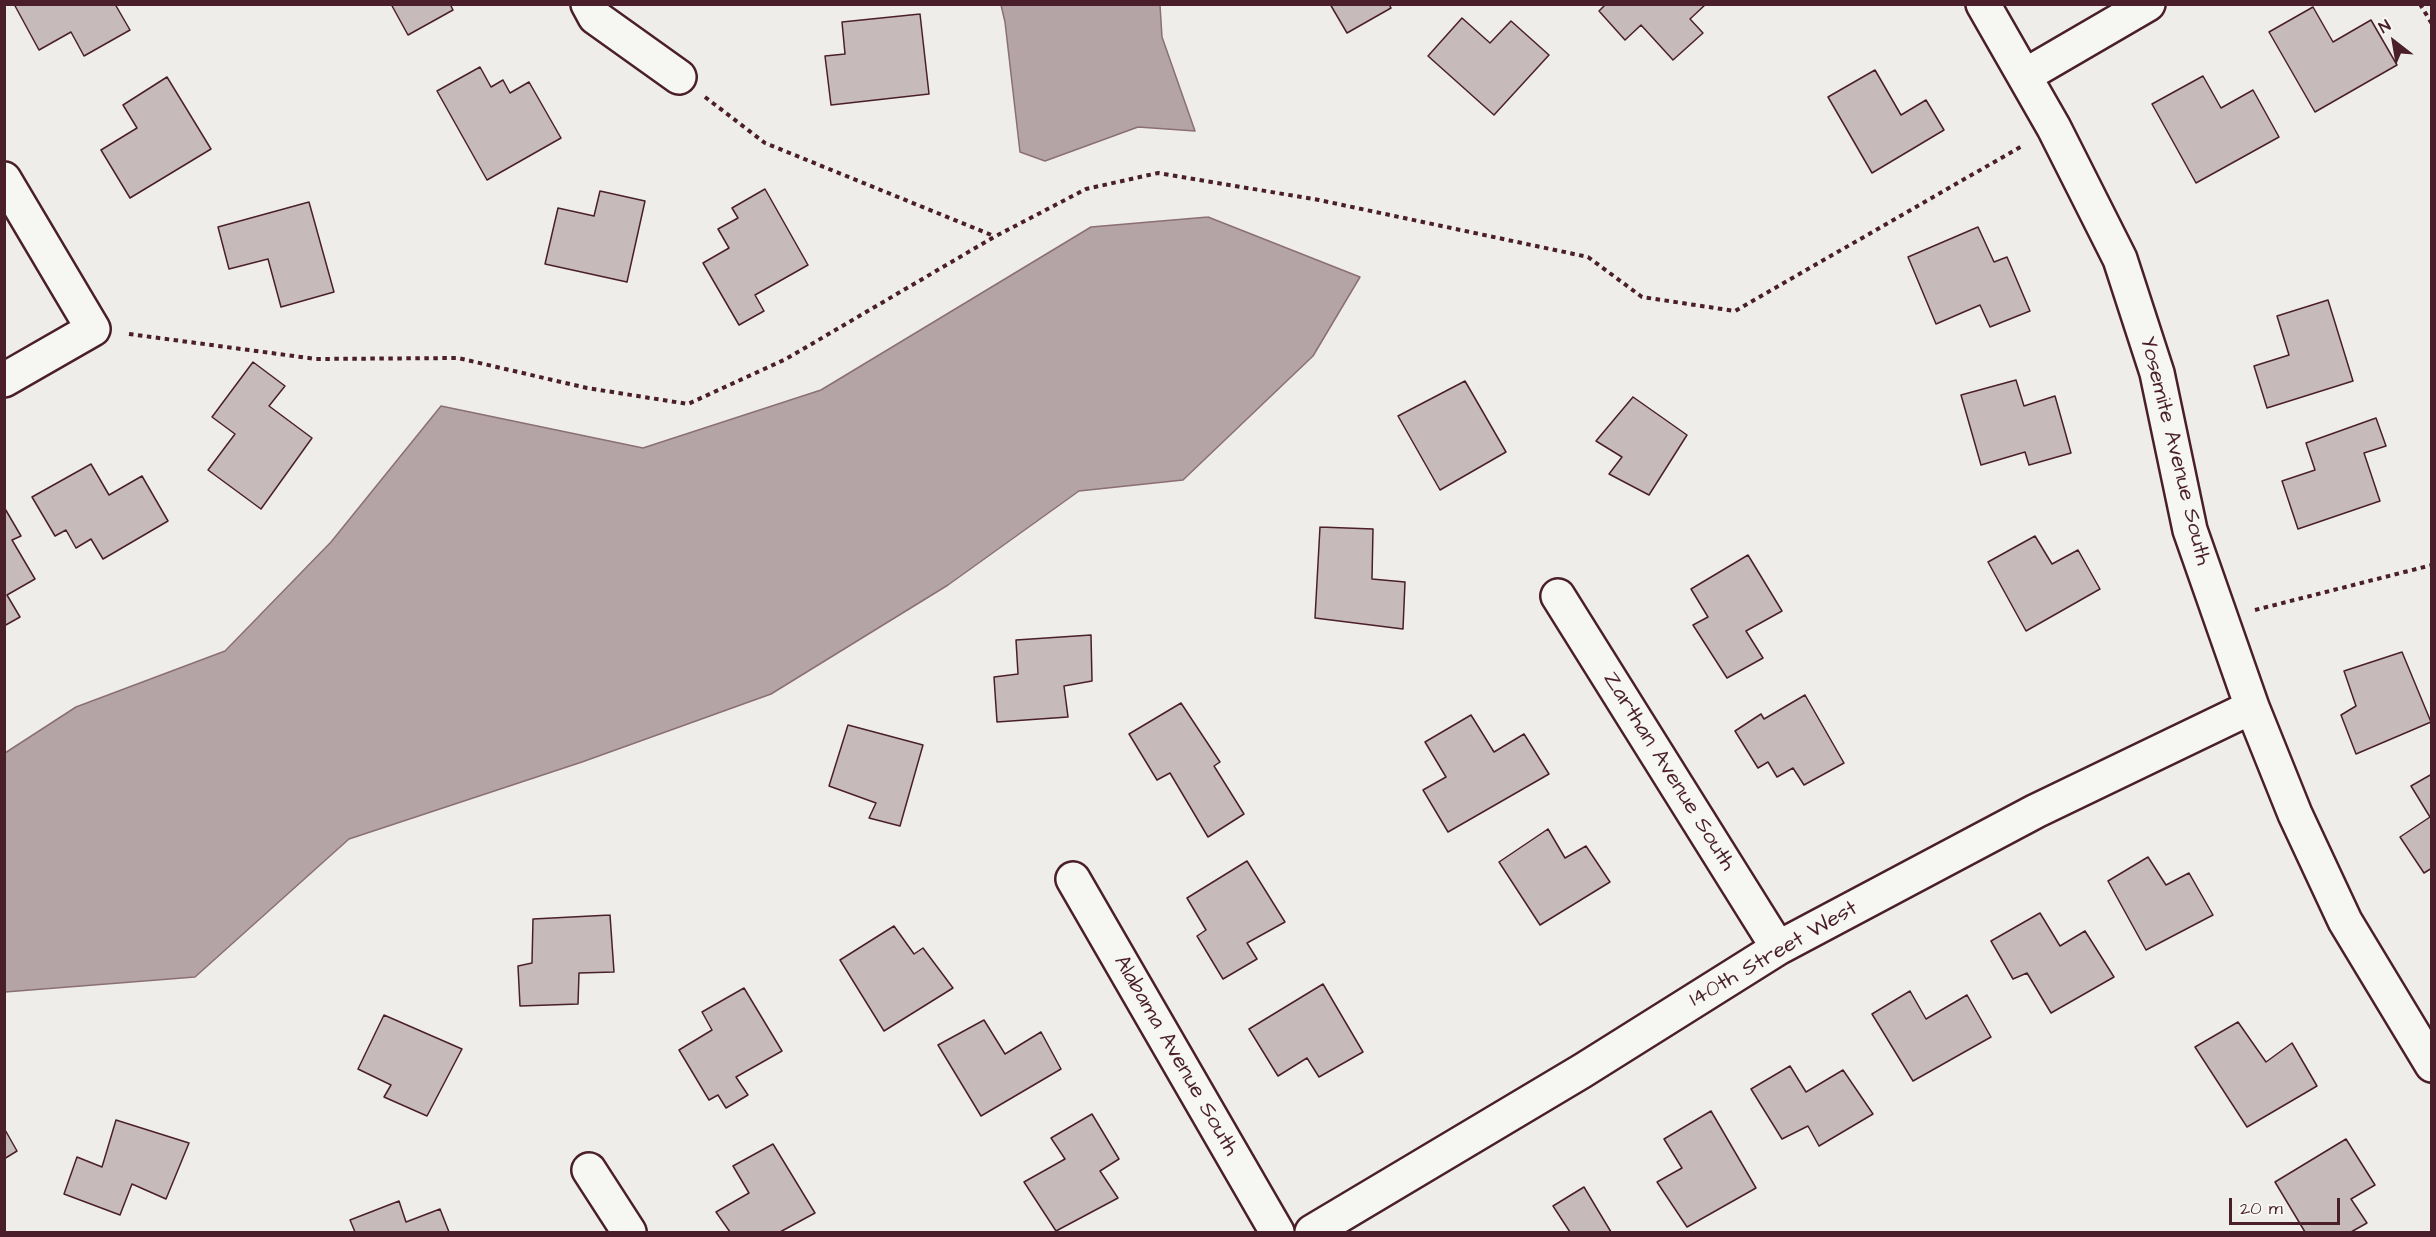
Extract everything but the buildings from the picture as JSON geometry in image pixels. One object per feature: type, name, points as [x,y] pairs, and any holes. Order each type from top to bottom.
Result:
[{"type":"street","points":[[588,4],[595,17],[679,77]]},
{"type":"street","name":"Yosemite Avenue South","points":[[1983,4],[2026,75],[2120,259],[2157,373],[2190,530],[2252,708],[2295,814],[2345,921],[2432,1065]]},
{"type":"street","points":[[2026,75],[2148,4]]},
{"type":"street","points":[[4,179],[93,329],[4,380]]},
{"type":"street","name":"Zarthan Avenue South","points":[[1558,596],[1778,948]]},
{"type":"street","name":"140th Street West","points":[[1312,1233],[1582,1071],[1778,948],[2036,811],[2252,708]]},
{"type":"street","name":"Alabama Avenue South","points":[[1073,879],[1277,1233]]},
{"type":"street","points":[[589,1170],[628,1233]]},
{"type":"path","points":[[2420,4],[2432,24]]},
{"type":"path","points":[[679,77],[765,143],[994,237]]},
{"type":"path","points":[[93,329],[316,359],[458,358],[587,387],[688,404],[786,359],[994,237],[1086,189],[1158,173],[1319,200],[1588,257],[1642,297],[1735,311],[2054,128]]},
{"type":"path","points":[[2248,612],[2432,566]]},
{"type":"shaded area","points":[[1001,5],[1160,5],[1162,37],[1195,131],[1138,127],[1045,161],[1020,152]]},
{"type":"shaded area","points":[[1208,217],[1360,277],[1313,356],[1183,480],[1079,491],[948,585],[771,694],[582,762],[349,839],[195,977],[5,992],[5,753],[76,707],[225,651],[331,542],[441,406],[643,448],[821,390],[1091,227]]}]
